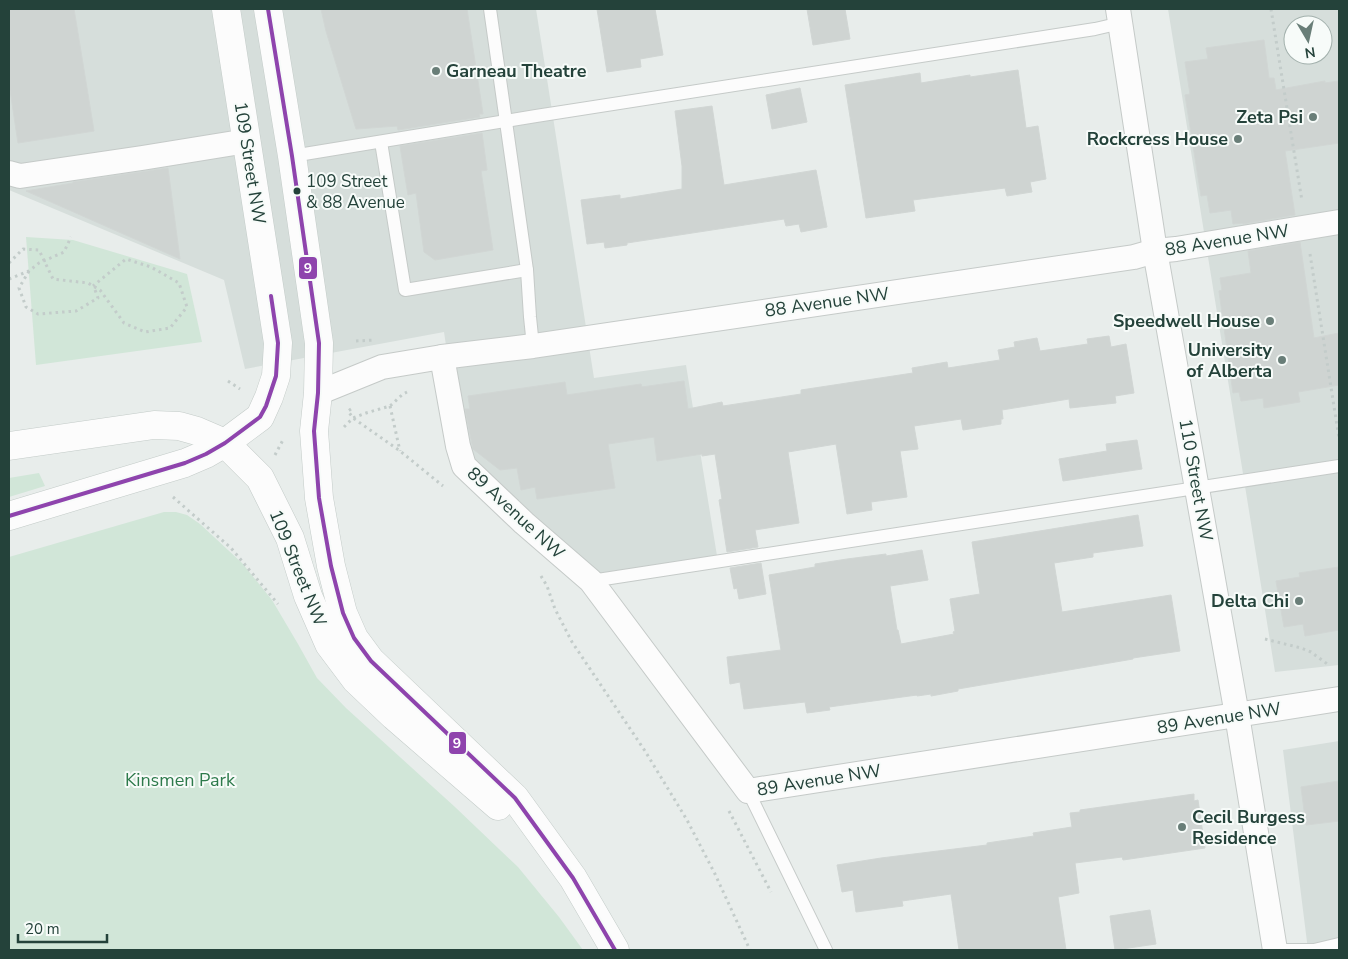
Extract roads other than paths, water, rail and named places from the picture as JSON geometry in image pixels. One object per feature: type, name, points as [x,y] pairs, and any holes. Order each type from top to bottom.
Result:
[{"type":"main road","name":"109 Street NW","points":[[226,9],[278,343],[276,376],[260,417],[225,443],[260,478],[290,538],[308,596],[329,644],[356,680],[394,716],[502,809],[540,832]]},
{"type":"main road","name":"109 Street NW","points":[[268,9],[292,156],[319,343],[318,393],[314,431],[319,498],[330,566],[343,613],[354,638],[371,661],[515,798],[573,878],[615,950]]},
{"type":"main road","points":[[9,446],[154,425],[179,426],[197,431],[225,443]]},
{"type":"main road","points":[[9,516],[185,463],[225,443]]},
{"type":"street","name":"110 Street NW","points":[[1119,16],[1155,251],[1237,715],[1274,950]]},
{"type":"street","points":[[10,168],[20,176],[247,141]]},
{"type":"street","name":"88 Avenue NW","points":[[318,393],[382,367],[1134,257],[1155,251],[1339,222]]},
{"type":"street","name":"89 Avenue NW","points":[[442,357],[458,446],[464,466],[524,523],[591,581],[748,791],[1339,699]]},
{"type":"lane","points":[[490,9],[527,270],[533,346]]},
{"type":"lane","points":[[292,156],[1095,29],[1119,16]]},
{"type":"lane","points":[[381,142],[405,290],[527,270]]},
{"type":"lane","points":[[591,581],[1339,466]]},
{"type":"lane","points":[[748,791],[826,950]]},
{"type":"lane","points":[[1274,950],[1314,950],[1339,944]]},
{"type":"place","name":"Garneau Theatre","points":[[436,71]]},
{"type":"place","name":"Zeta Psi","points":[[1313,117]]},
{"type":"place","name":"Rockcress House","points":[[1238,139]]},
{"type":"place","name":"109 Street & 88 Avenue","points":[[297,191]]},
{"type":"place","name":"Speedwell House","points":[[1270,321]]},
{"type":"place","name":"University of Alberta","points":[[1282,360]]},
{"type":"place","name":"Delta Chi","points":[[1299,601]]},
{"type":"place","name":"Cecil Burgess Residence","points":[[1182,827]]},
{"type":"park label","name":"Kinsmen Park","points":[[180,780]]}]
